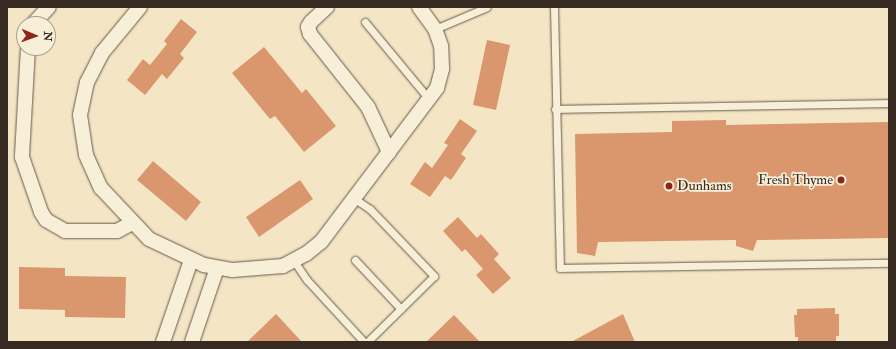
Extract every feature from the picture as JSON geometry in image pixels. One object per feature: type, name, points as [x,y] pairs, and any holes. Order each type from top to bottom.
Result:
[{"type":"street","points":[[42,16],[50,7]]},
{"type":"street","points":[[140,7],[94,66],[82,99],[80,115],[84,149],[93,174],[101,188],[132,223],[149,239],[191,260],[217,268],[266,269],[294,261],[321,242],[355,199],[437,88],[442,69],[441,46],[435,29],[419,7]]},
{"type":"street","points":[[327,7],[311,22],[308,27],[310,34],[368,107],[389,152]]},
{"type":"street","points":[[28,56],[22,157],[41,212],[46,220],[66,231],[117,231],[132,223]]},
{"type":"street","points":[[162,342],[191,260]]},
{"type":"street","points":[[192,342],[217,268]]},
{"type":"lane","points":[[435,29],[487,7]]},
{"type":"lane","points":[[554,7],[555,109],[560,268],[889,263]]},
{"type":"lane","points":[[365,22],[429,99]]},
{"type":"lane","points":[[555,109],[889,103]]},
{"type":"lane","points":[[294,261],[306,280],[366,342],[434,276],[370,209],[355,199]]},
{"type":"lane","points":[[355,260],[401,309]]},
{"type":"building","points":[[181,19],[197,32],[180,54],[184,58],[167,79],[162,74],[145,95],[127,80],[143,59],[150,65],[167,44],[164,41]]},
{"type":"building","points":[[487,40],[510,45],[496,110],[473,105]]},
{"type":"building","points":[[264,47],[302,93],[306,89],[336,126],[304,152],[275,116],[270,119],[232,73]]},
{"type":"building","points":[[460,119],[477,131],[461,154],[466,158],[451,180],[445,176],[430,197],[410,184],[425,162],[432,168],[448,145],[444,143]]},
{"type":"building","points":[[726,120],[726,125],[889,122],[889,238],[757,240],[753,251],[736,246],[736,240],[598,242],[595,256],[577,253],[575,134],[672,132],[672,121]]},
{"type":"building","points":[[153,161],[201,202],[186,221],[137,180]]},
{"type":"building","points":[[300,180],[313,199],[259,237],[246,217]]},
{"type":"building","points":[[458,217],[477,238],[481,234],[499,254],[494,259],[511,278],[493,294],[476,275],[483,269],[465,249],[462,252],[443,231]]},
{"type":"building","points":[[19,267],[65,268],[65,276],[126,277],[125,318],[65,317],[65,310],[19,309]]},
{"type":"building","points":[[835,308],[835,314],[839,314],[839,336],[836,336],[836,342],[798,342],[798,337],[795,337],[794,315],[797,315],[797,309]]},
{"type":"building","points":[[276,314],[302,342],[247,342]]},
{"type":"building","points":[[623,314],[635,342],[571,342]]},
{"type":"building","points":[[454,315],[480,342],[426,342]]},
{"type":"place","name":"Fresh Thyme","points":[[841,180]]},
{"type":"place","name":"Dunhams","points":[[669,186]]}]
